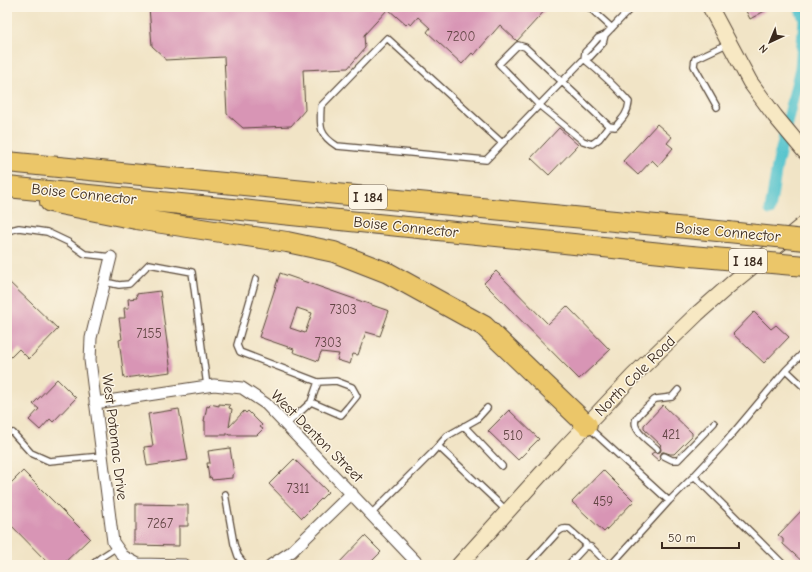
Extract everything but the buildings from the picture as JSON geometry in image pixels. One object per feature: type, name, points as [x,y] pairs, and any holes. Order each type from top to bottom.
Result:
[{"type":"highway","name":"Boise Connector","points":[[7,162],[805,240]]},
{"type":"highway","name":"Boise Connector","points":[[7,186],[690,256],[805,266]]},
{"type":"highway","points":[[7,194],[136,219],[287,242],[334,252],[388,273],[484,326],[587,425]]},
{"type":"main road","points":[[710,7],[750,82],[775,116],[805,152]]},
{"type":"main road","name":"North Cole Road","points":[[449,565],[464,548],[478,543],[633,376],[697,314],[736,279],[805,222]]},
{"type":"main road","points":[[459,565],[478,543]]},
{"type":"main road","name":"North Cole Road","points":[[471,565],[476,558],[478,543]]},
{"type":"street","name":"West Potomac Drive","points":[[111,257],[91,338],[90,360],[113,542],[123,556],[138,564],[185,565]]},
{"type":"street","name":"West Denton Street","points":[[95,402],[214,385],[242,388],[266,404],[419,565]]},
{"type":"street","points":[[271,565],[290,552],[352,493]]},
{"type":"lane","points":[[589,7],[612,28]]},
{"type":"lane","points":[[502,143],[387,38],[321,106],[320,127],[330,142],[337,146],[486,160],[584,59],[585,52],[598,38],[605,35],[632,7]]},
{"type":"lane","points":[[717,107],[694,66],[695,59],[730,43]]},
{"type":"lane","points":[[584,59],[629,102],[626,116],[615,128],[609,126],[525,48],[518,45],[499,64],[539,105],[583,141],[592,144],[599,139],[609,126]]},
{"type":"lane","points":[[7,231],[19,228],[47,232],[68,242],[85,254],[111,257]]},
{"type":"lane","points":[[105,282],[119,285],[129,284],[149,264],[192,272],[207,386]]},
{"type":"lane","points":[[256,278],[237,345],[240,352],[318,382],[336,381],[352,386],[357,396],[341,414],[311,402]]},
{"type":"lane","points":[[528,565],[558,532],[566,528],[610,565],[694,476],[805,350]]},
{"type":"lane","points":[[786,370],[805,388]]},
{"type":"lane","points":[[286,424],[311,402],[318,382]]},
{"type":"lane","points":[[657,449],[637,430],[635,424],[636,418],[654,400],[672,397],[678,390]]},
{"type":"lane","points":[[371,514],[447,436],[477,419],[487,408]]},
{"type":"lane","points":[[664,456],[672,460],[678,460],[714,423]]},
{"type":"lane","points":[[587,425],[669,501]]},
{"type":"lane","points":[[464,426],[502,466]]},
{"type":"lane","points":[[13,433],[31,453],[49,461],[102,456]]},
{"type":"lane","points":[[438,446],[508,511]]},
{"type":"lane","points":[[694,476],[784,565]]},
{"type":"lane","points":[[225,494],[234,544],[238,556],[245,565]]},
{"type":"lane","points":[[568,565],[584,548],[588,546]]},
{"type":"lane","points":[[92,565],[117,547]]},
{"type":"waterway","points":[[770,210],[777,166],[800,68],[804,19],[799,7]]}]
